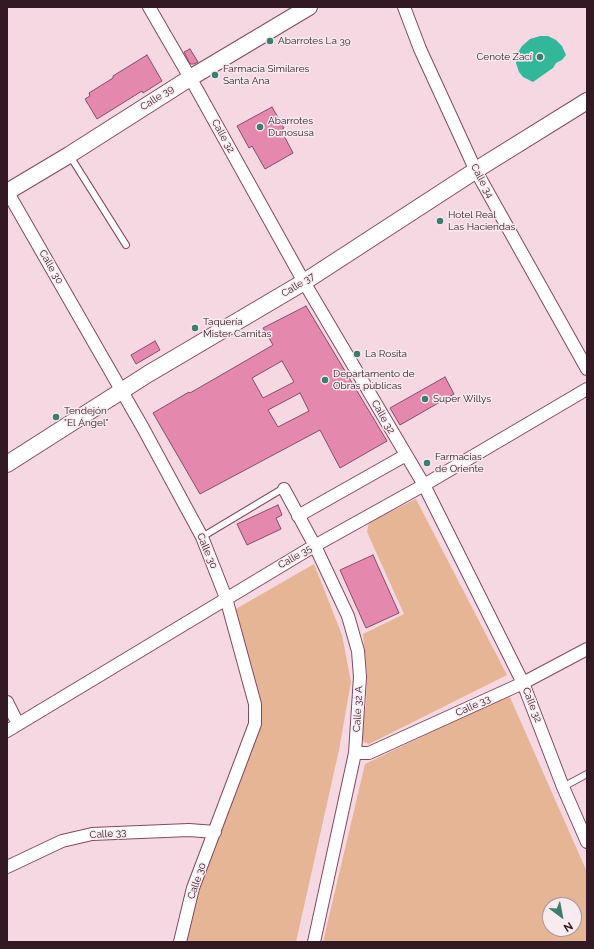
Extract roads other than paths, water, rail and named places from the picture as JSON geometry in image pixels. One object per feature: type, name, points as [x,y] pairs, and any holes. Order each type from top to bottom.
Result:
[{"type":"street","name":"Calle 32","points":[[149,7],[304,282],[424,485],[523,683],[563,787],[587,842]]},
{"type":"street","name":"Calle 39","points":[[7,192],[69,155],[190,78],[309,7]]},
{"type":"street","name":"Calle 34","points":[[404,7],[420,50],[476,171],[587,369]]},
{"type":"street","name":"Calle 37","points":[[7,464],[122,391],[304,282],[587,101]]},
{"type":"street","name":"Calle 30","points":[[7,192],[122,391],[202,537],[226,598],[255,704],[255,724],[193,888],[180,942]]},
{"type":"street","name":"Calle 35","points":[[7,731],[226,598],[424,485],[587,389]]},
{"type":"street","points":[[298,516],[406,456]]},
{"type":"street","name":"Calle 32 A","points":[[284,489],[315,546],[348,616],[358,651],[360,677],[355,753],[314,942]]},
{"type":"street","name":"Calle 33","points":[[355,753],[369,753],[523,683],[587,649]]},
{"type":"street","points":[[7,702],[18,724]]},
{"type":"street","name":"Calle 33","points":[[7,867],[62,840],[92,834],[189,830],[215,832]]},
{"type":"lane","points":[[69,155],[126,245]]},
{"type":"lane","points":[[202,537],[284,489]]},
{"type":"lane","points":[[563,787],[587,774]]},
{"type":"place","name":"Abarrotes La 39","points":[[270,41]]},
{"type":"place","name":"Cenote Zací","points":[[540,57]]},
{"type":"place","name":"Farmacia Similares Santa Ana","points":[[215,75]]},
{"type":"place","name":"Abarrotes Dunosusa","points":[[260,127]]},
{"type":"place","name":"Hotel Real Las Haciendas","points":[[440,221]]},
{"type":"place","name":"Taquería Mister Carnitas","points":[[195,328]]},
{"type":"place","name":"La Rosita","points":[[357,354]]},
{"type":"place","name":"Departamento de Obras públicas","points":[[325,380]]},
{"type":"place","name":"Super Willys","points":[[425,399]]},
{"type":"place","name":"Tendejón \"El Ángel\"","points":[[56,417]]},
{"type":"place","name":"Farmacias de Oriente","points":[[427,463]]}]
